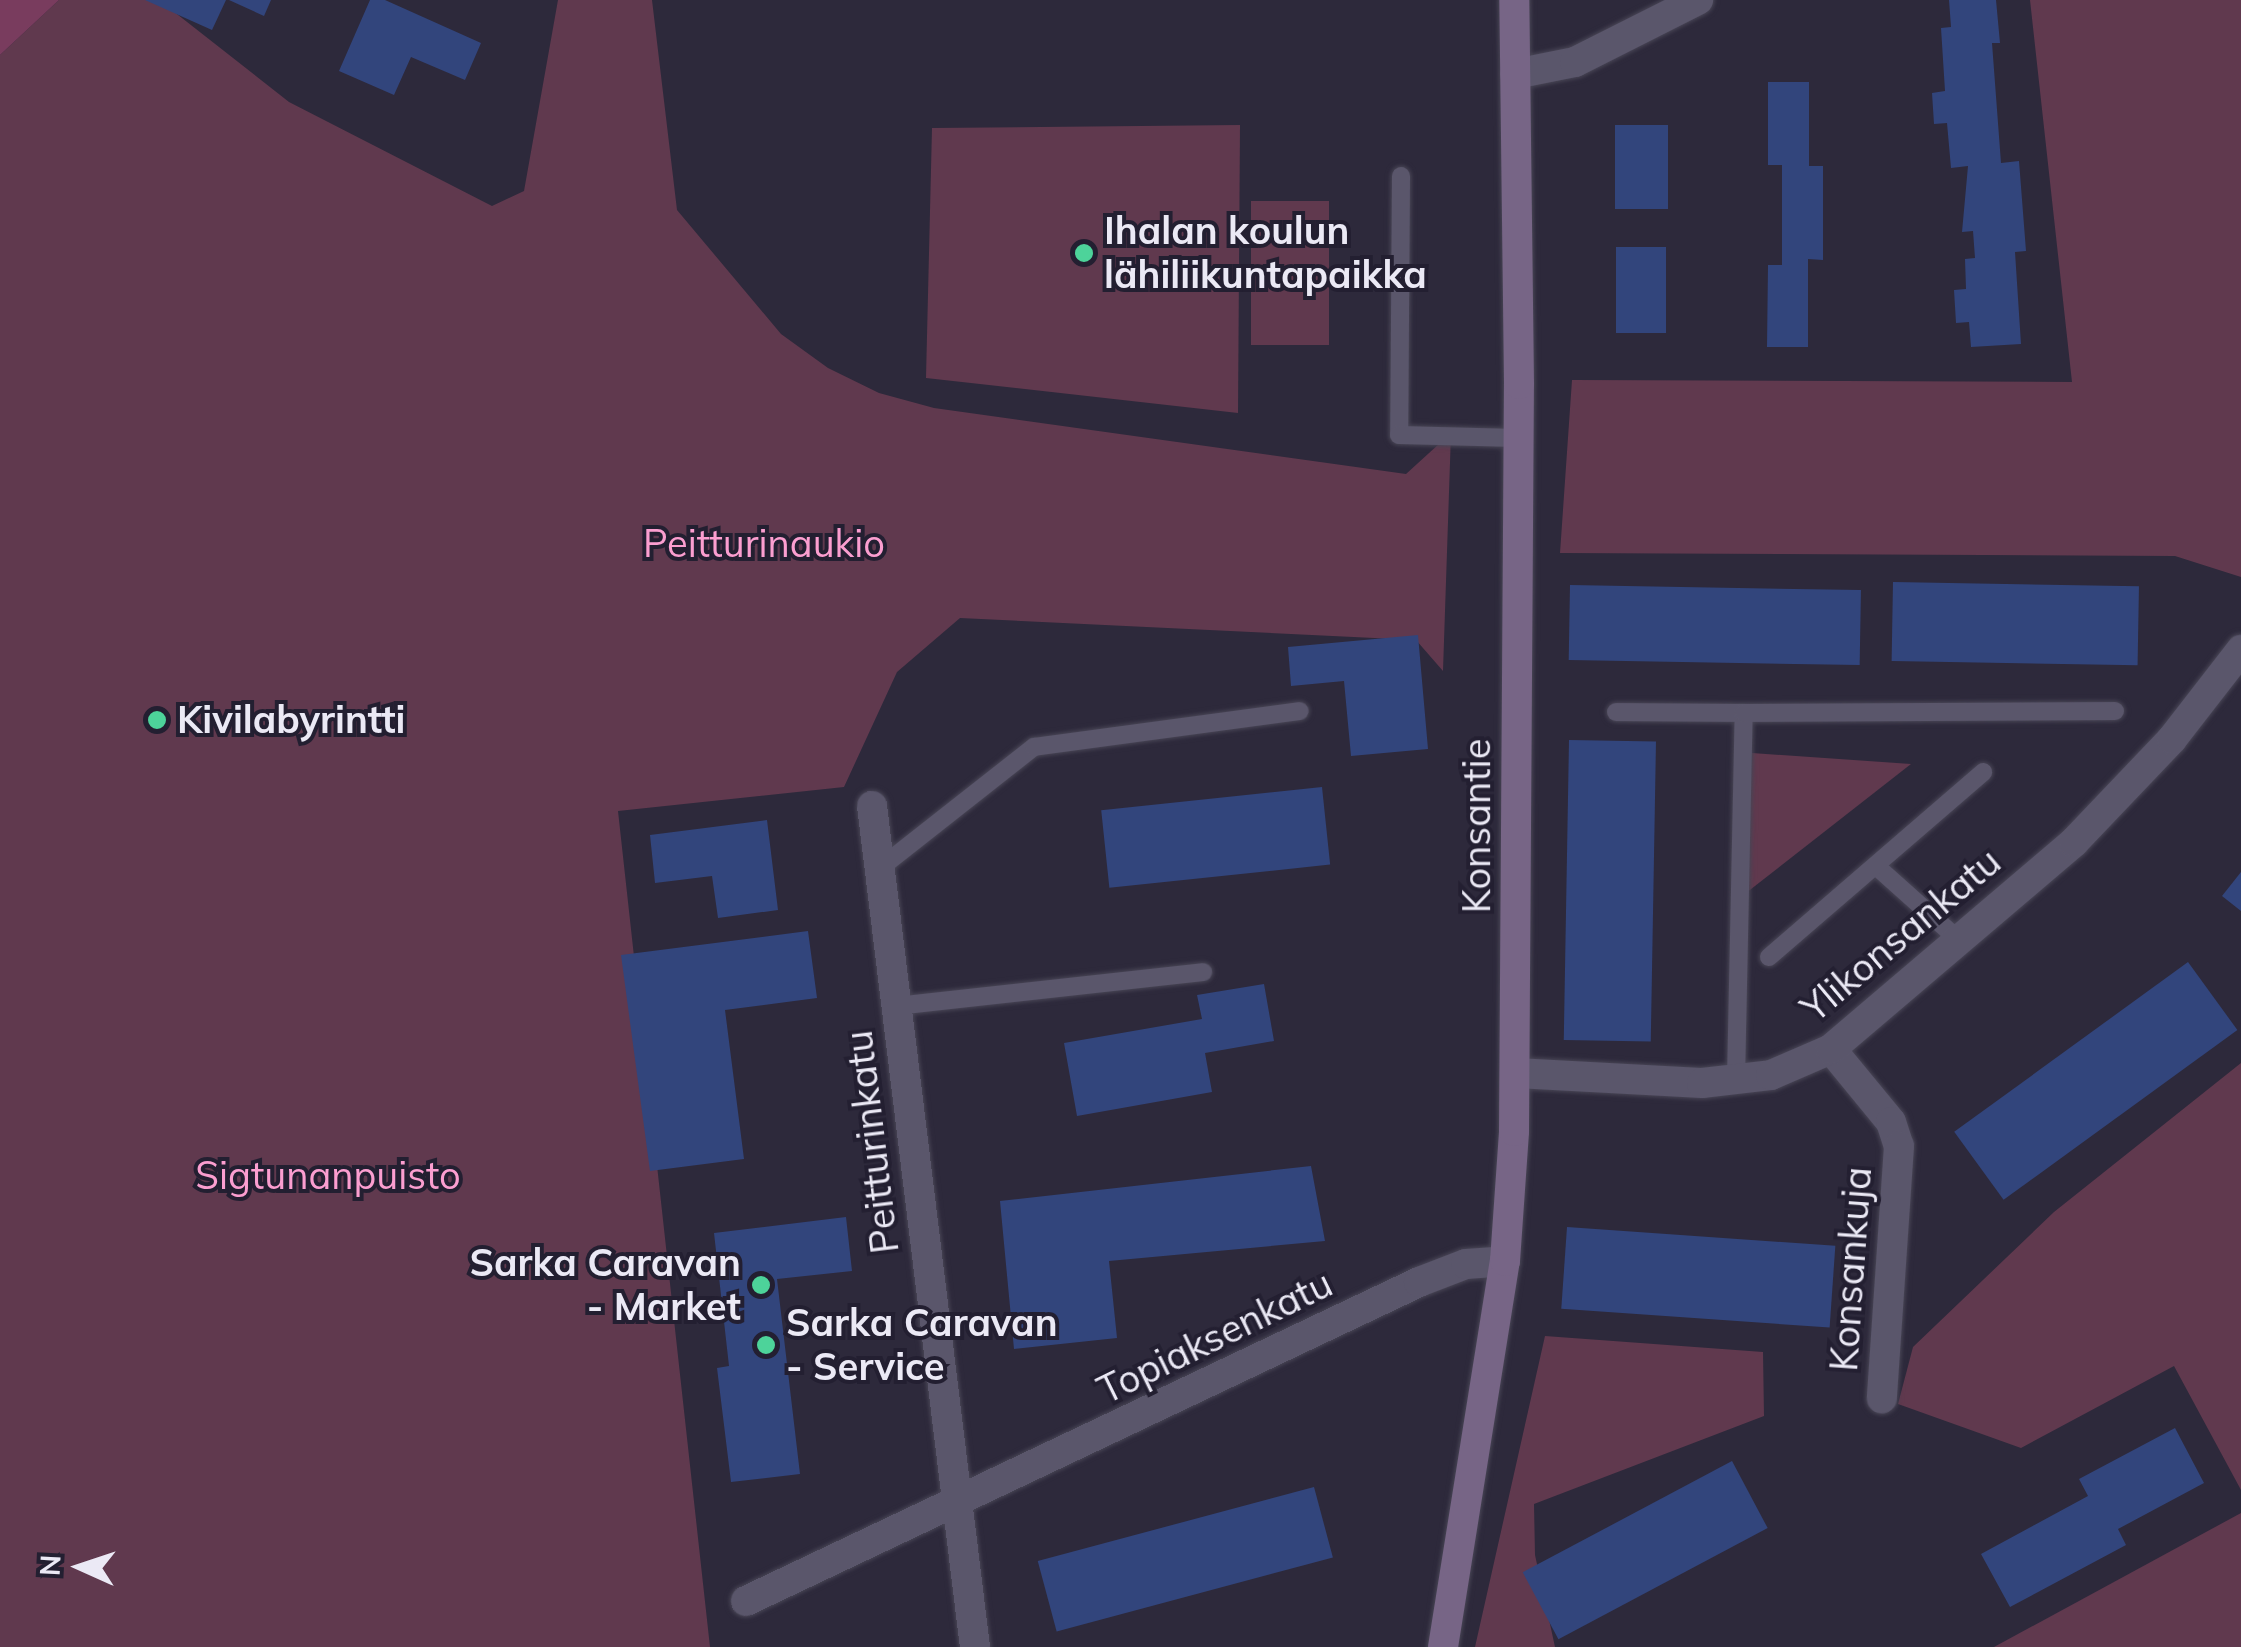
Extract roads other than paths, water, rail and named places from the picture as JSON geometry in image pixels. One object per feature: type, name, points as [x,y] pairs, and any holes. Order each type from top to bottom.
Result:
[{"type":"street","name":"Konsantie","points":[[1442,1647],[1505,1261],[1516,1073],[1514,0]]},
{"type":"street","points":[[1514,74],[1575,62],[1698,0]]},
{"type":"street","name":"Ylikonsankatu","points":[[1516,1073],[1736,1080],[1772,1075],[1831,1048],[1960,941],[2125,792],[2241,650]]},
{"type":"street","name":"Peitturinkatu","points":[[872,806],[975,1647]]},
{"type":"street","name":"Konsankuja","points":[[1831,1048],[1890,1122],[1899,1146],[1882,1398]]},
{"type":"street","name":"Topiaksenkatu","points":[[746,1601],[960,1505],[1419,1282],[1466,1264],[1505,1261]]},
{"type":"lane","points":[[1401,176],[1398,435],[1517,438]]},
{"type":"lane","points":[[880,868],[1034,747],[1300,711]]},
{"type":"lane","points":[[1616,712],[2114,711]]},
{"type":"lane","points":[[1736,1080],[1744,713]]},
{"type":"lane","points":[[1768,957],[1983,772]]},
{"type":"lane","points":[[1876,866],[1960,941]]},
{"type":"lane","points":[[896,1006],[1202,972]]},
{"type":"place","name":"Ihalan koulun lähiliikuntapaikka","points":[[1084,253]]},
{"type":"place","name":"Kivilabyrintti","points":[[157,720]]},
{"type":"place","name":"Sarka Caravan - Market","points":[[761,1285]]},
{"type":"place","name":"Sarka Caravan - Service","points":[[766,1345]]},
{"type":"park label","name":"Peitturinaukio","points":[[764,544]]},
{"type":"park label","name":"Sigtunanpuisto","points":[[328,1176]]}]
